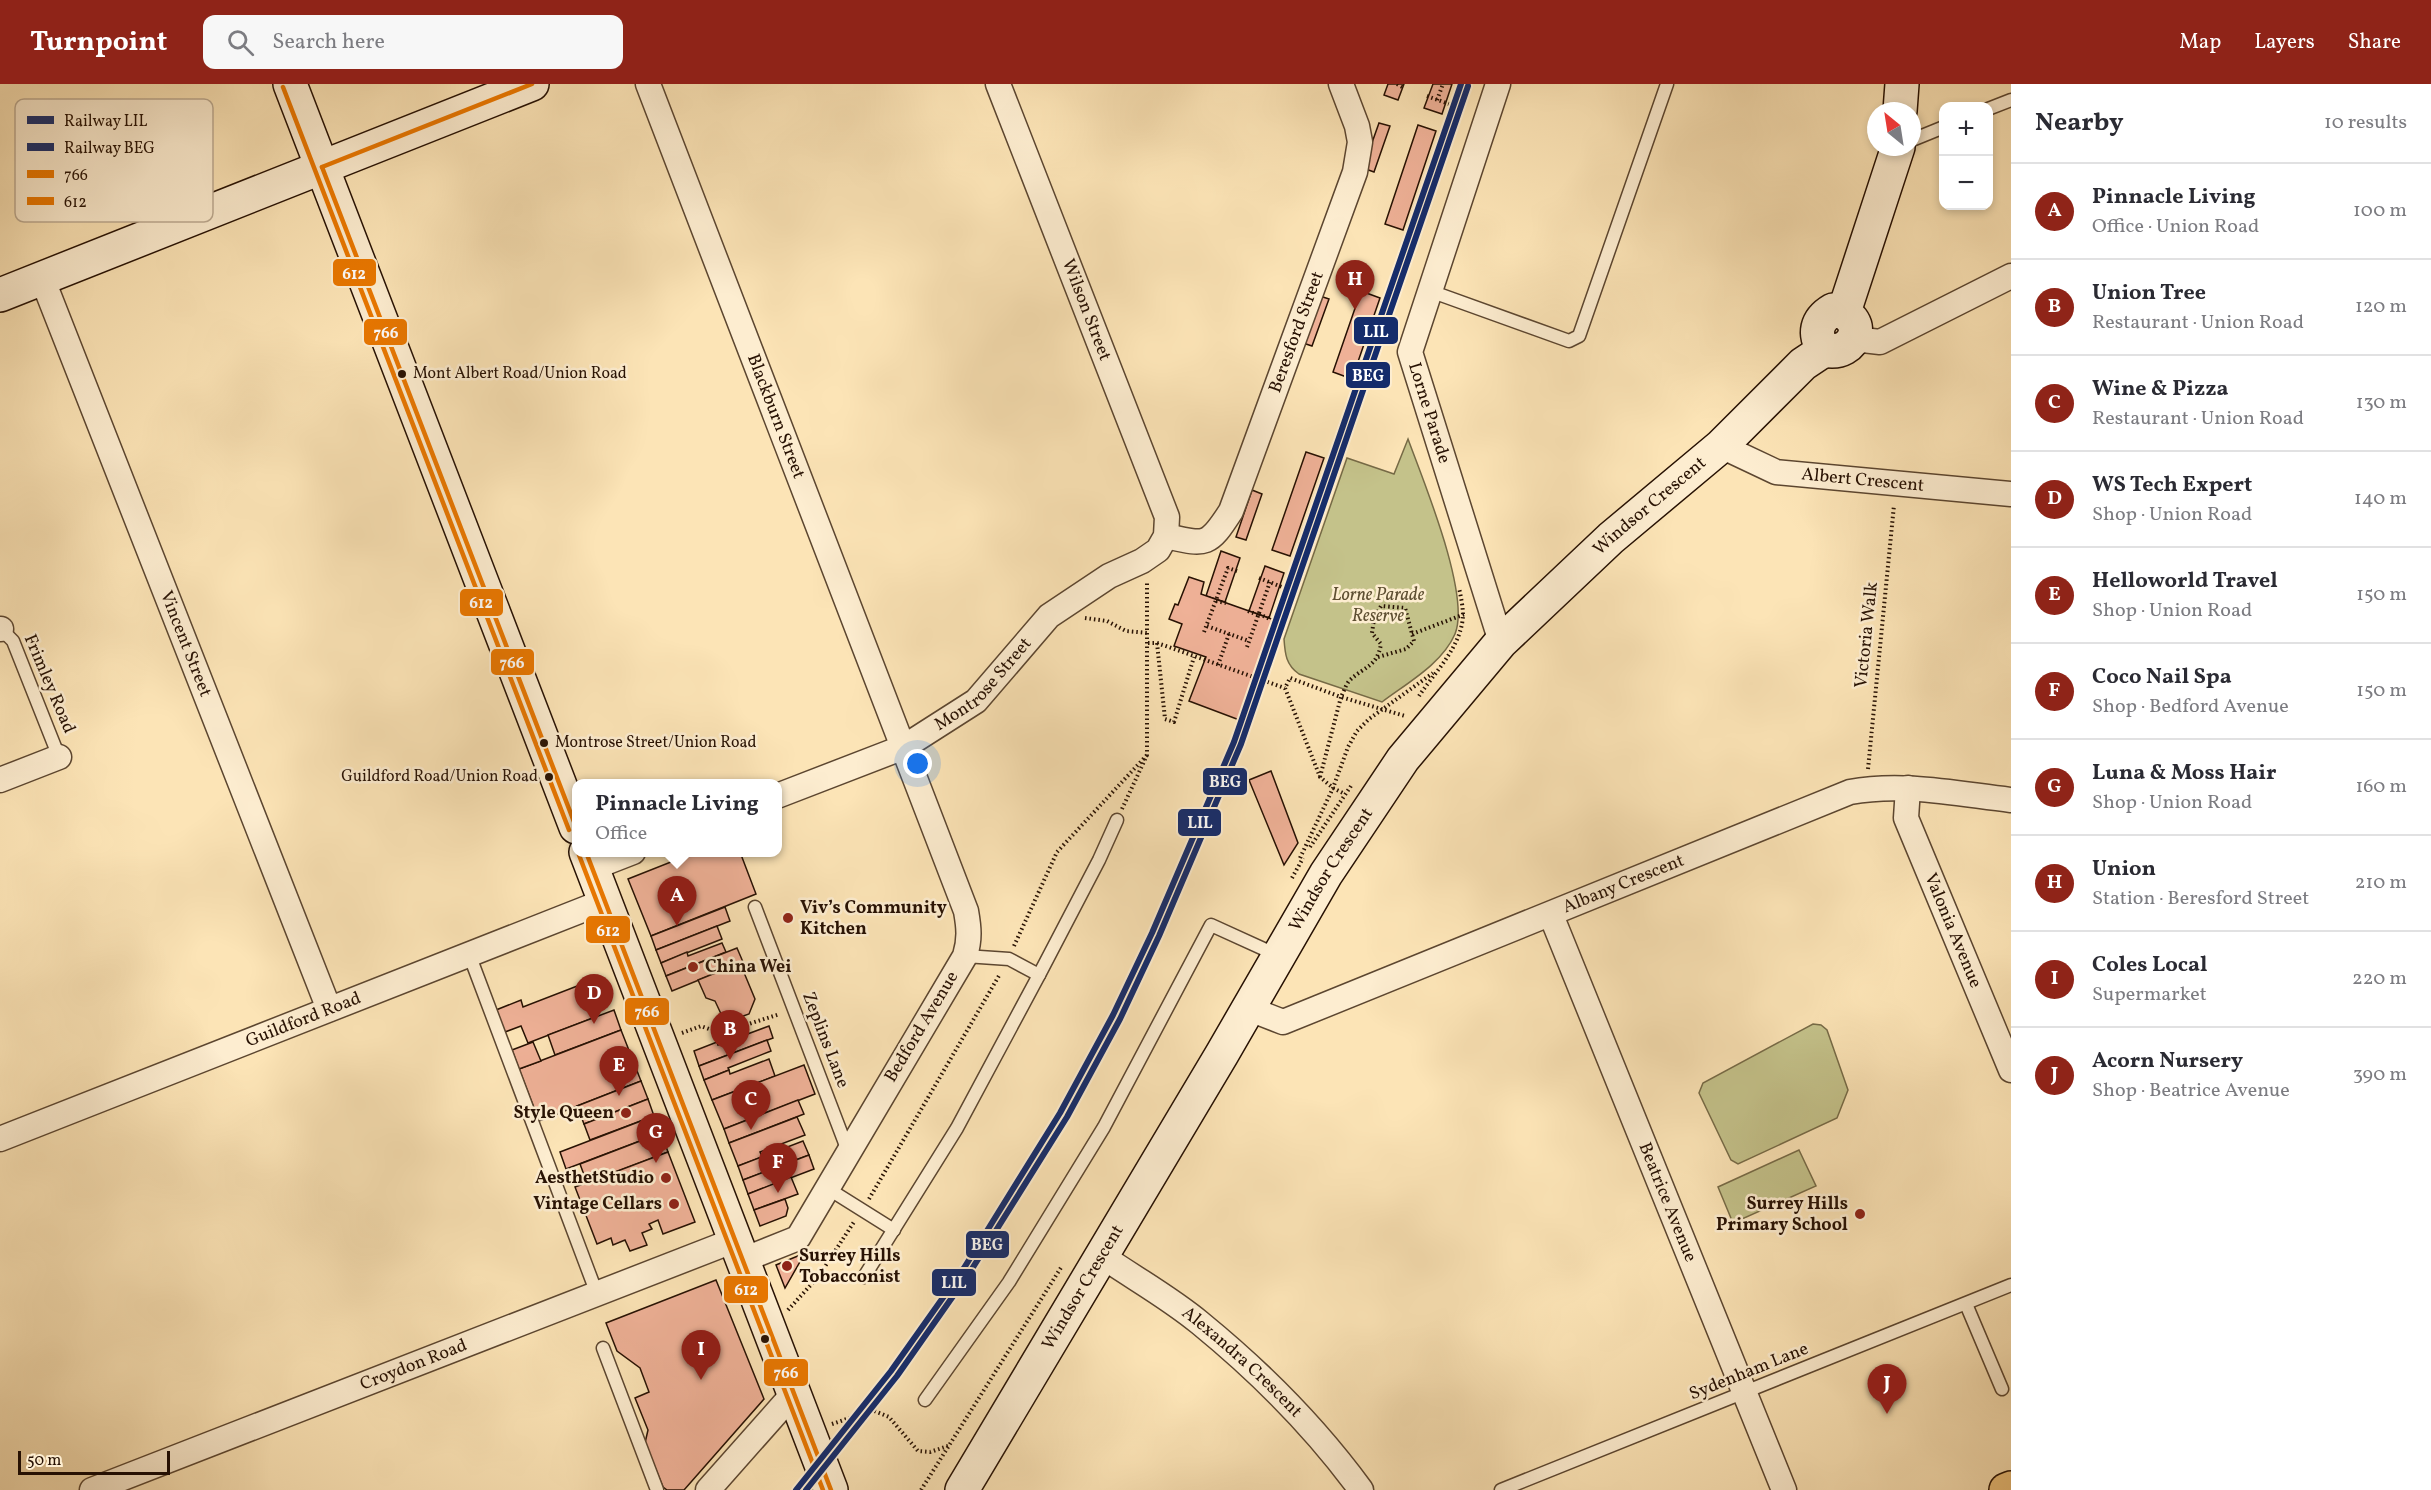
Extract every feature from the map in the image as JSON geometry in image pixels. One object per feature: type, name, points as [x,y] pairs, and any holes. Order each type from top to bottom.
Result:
[{"type":"main road","points":[[291,84],[572,817]]},
{"type":"main road","points":[[213,210],[532,84]]},
{"type":"main road","points":[[1901,102],[1902,84]]},
{"type":"main road","points":[[1849,325],[1896,156]]},
{"type":"main road","points":[[0,295],[183,222]]},
{"type":"main road","name":"Windsor Crescent","points":[[962,1490],[1222,1054],[1326,874],[1403,759],[1501,642],[1611,538],[1722,446],[1803,364],[1824,350],[1818,341],[1816,328],[1823,316],[1833,310],[1849,325]]},
{"type":"main road","points":[[589,860],[831,1490]]},
{"type":"main road","points":[[2006,1490],[2011,1488]]},
{"type":"street","name":"Blackburn Street","points":[[648,84],[904,747]]},
{"type":"street","name":"Wilson Street","points":[[998,84],[1167,517],[1166,536]]},
{"type":"street","name":"Lorne Parade","points":[[1498,84],[1410,352],[1501,642]]},
{"type":"street","name":"Beresford Street","points":[[1166,536],[1199,544],[1214,537],[1231,512],[1355,172],[1360,142],[1348,86]]},
{"type":"street","points":[[1849,325],[1880,342],[2011,276]]},
{"type":"street","name":"Vincent Street","points":[[42,278],[329,1009]]},
{"type":"street","name":"Albert Crescent","points":[[1722,446],[1776,472],[2011,494]]},
{"type":"street","name":"Montrose Street","points":[[782,794],[904,747],[976,701],[1049,616],[1109,576],[1142,561],[1158,550],[1166,536]]},
{"type":"street","name":"Bedford Avenue","points":[[739,1250],[798,1238],[965,956],[970,939],[966,911],[904,747]]},
{"type":"street","points":[[0,780],[59,757]]},
{"type":"street","name":"Albany Crescent","points":[[1247,1008],[1283,1022],[1851,792],[1877,787],[2011,800]]},
{"type":"street","name":"Valonia Avenue","points":[[1908,789],[1906,818],[2011,1070]]},
{"type":"street","points":[[589,860],[606,857]]},
{"type":"street","name":"Guildford Road","points":[[0,1138],[606,901]]},
{"type":"street","name":"Beatrice Avenue","points":[[1551,915],[1784,1490]]},
{"type":"street","name":"Croydon Road","points":[[92,1490],[597,1294],[739,1250]]},
{"type":"street","name":"Alexandra Crescent","points":[[1101,1256],[1198,1321],[1272,1386],[1342,1464],[1361,1490]]},
{"type":"street","points":[[708,1490],[794,1394]]},
{"type":"lane","points":[[1430,291],[1569,341],[1579,336],[1667,84]]},
{"type":"lane","points":[[1993,107],[2011,100]]},
{"type":"lane","points":[[1921,137],[1939,130]]},
{"type":"lane","name":"Frimley Road","points":[[1,629],[13,641],[59,757]]},
{"type":"lane","points":[[864,1277],[957,1128],[1099,860],[1117,820]]},
{"type":"lane","name":"Zeplins Lane","points":[[755,907],[848,1151]]},
{"type":"lane","points":[[925,1400],[1009,1281],[1104,1127],[1211,925],[1278,956]]},
{"type":"lane","points":[[469,954],[597,1294]]},
{"type":"lane","points":[[965,956],[1009,959],[1039,975]]},
{"type":"lane","points":[[827,1188],[894,1230]]},
{"type":"lane","name":"Sydenham Lane","points":[[1501,1490],[2011,1286]]},
{"type":"lane","points":[[1966,1304],[2002,1389]]},
{"type":"lane","points":[[603,1348],[657,1490]]},
{"type":"path","points":[[1398,84],[1404,88]]},
{"type":"path","points":[[1437,100],[1443,84]]},
{"type":"path","points":[[1426,96],[1449,104]]},
{"type":"path","name":"Victoria Walk","points":[[1865,790],[1896,483]]},
{"type":"path","points":[[1117,820],[1147,755],[1148,585],[1142,561]]},
{"type":"path","points":[[1226,603],[1217,599],[1204,632],[1228,568],[1238,572]]},
{"type":"path","points":[[1259,578],[1282,586]]},
{"type":"path","points":[[1259,614],[1247,647],[1270,582]]},
{"type":"path","points":[[1418,698],[1455,645],[1460,632],[1463,615],[1459,583]]},
{"type":"path","points":[[1320,777],[1341,697],[1349,681],[1378,657],[1406,649],[1414,641],[1404,608],[1381,606],[1374,619],[1372,633],[1381,644],[1378,657]]},
{"type":"path","points":[[1412,634],[1490,607]]},
{"type":"path","points":[[1248,611],[1270,619]]},
{"type":"path","points":[[1049,616],[1095,618],[1107,621],[1126,631],[1148,633]]},
{"type":"path","points":[[1207,626],[1249,641]]},
{"type":"path","points":[[1218,665],[1229,634]]},
{"type":"path","points":[[1148,643],[1157,643],[1285,688]]},
{"type":"path","points":[[1157,643],[1165,720],[1174,722],[1194,657]]},
{"type":"path","points":[[1290,882],[1357,731],[1369,719],[1436,670]]},
{"type":"path","points":[[1345,794],[1320,777],[1285,688],[1290,678],[1341,697],[1405,716]]},
{"type":"path","points":[[1399,725],[1412,707]]},
{"type":"path","points":[[788,1310],[818,1277],[862,1211],[1009,959],[1057,852],[1147,755]]},
{"type":"path","points":[[1295,870],[1352,785]]},
{"type":"path","points":[[660,1042],[701,1026],[720,1033],[767,1020],[794,1008]]},
{"type":"path","points":[[889,1417],[918,1450],[930,1452],[951,1444],[921,1490]]},
{"type":"green space","name":"Lorne Parade Reserve","points":[[1408,439],[1443,537],[1457,593],[1458,616],[1455,634],[1442,655],[1382,702],[1299,674],[1291,667],[1287,659],[1284,639],[1347,458],[1394,474]]},
{"type":"green space","points":[[1813,1024],[1821,1025],[1827,1030],[1848,1090],[1837,1118],[1738,1164],[1731,1160],[1699,1093],[1703,1083]]},
{"type":"green space","points":[[1799,1150],[1816,1186],[1733,1223],[1718,1187]]},
{"type":"building","points":[[1388,84],[1404,84],[1398,100],[1384,95]]},
{"type":"building","points":[[1433,84],[1452,84],[1442,114],[1424,108]]},
{"type":"building","points":[[1379,123],[1390,126],[1374,172],[1363,168]]},
{"type":"building","points":[[1418,125],[1436,131],[1403,230],[1385,224]]},
{"type":"building","points":[[1361,291],[1380,298],[1352,379],[1333,372]]},
{"type":"building","points":[[1320,296],[1329,299],[1312,346],[1303,343]]},
{"type":"building","points":[[1306,452],[1324,458],[1290,556],[1272,550]]},
{"type":"building","points":[[1252,490],[1262,494],[1246,540],[1236,537]]},
{"type":"building","points":[[1221,551],[1240,558],[1225,602],[1206,596]]},
{"type":"building","points":[[1265,566],[1284,573],[1269,618],[1249,611]]},
{"type":"building","points":[[1189,577],[1204,582],[1201,594],[1283,623],[1250,724],[1189,701],[1206,657],[1174,646],[1182,624],[1169,619],[1175,604],[1178,605]]},
{"type":"building","points":[[1271,771],[1298,843],[1284,865],[1249,780]]},
{"type":"building","points":[[683,857],[742,857],[756,894],[651,936],[628,879]]},
{"type":"building","points":[[725,907],[730,921],[656,950],[651,936]]},
{"type":"building","points":[[717,926],[722,939],[661,963],[656,950]]},
{"type":"building","points":[[722,943],[726,952],[666,976],[661,963],[687,952],[688,956]]},
{"type":"building","points":[[737,948],[743,962],[672,991],[666,976]]},
{"type":"building","points":[[740,963],[755,999],[749,1014],[732,1020],[722,1016],[715,1001],[706,998],[698,980]]},
{"type":"building","points":[[585,983],[598,1016],[528,1043],[521,1026],[505,1032],[496,1010],[521,1000],[523,1007]]},
{"type":"building","points":[[614,1010],[621,1030],[555,1055],[548,1035]]},
{"type":"building","points":[[769,1026],[773,1038],[699,1066],[694,1051],[717,1042],[718,1045]]},
{"type":"building","points":[[621,1030],[641,1081],[539,1121],[519,1069]]},
{"type":"building","points":[[767,1040],[771,1051],[704,1080],[699,1066]]},
{"type":"building","points":[[533,1042],[541,1061],[519,1069],[512,1050]]},
{"type":"building","points":[[769,1059],[775,1076],[712,1100],[704,1080],[729,1070],[730,1074]]},
{"type":"building","points":[[804,1065],[815,1094],[724,1129],[712,1100]]},
{"type":"building","points":[[641,1081],[648,1099],[584,1124],[577,1106]]},
{"type":"building","points":[[648,1099],[654,1116],[590,1140],[584,1124]]},
{"type":"building","points":[[798,1100],[804,1114],[729,1143],[724,1129]]},
{"type":"building","points":[[654,1116],[661,1133],[566,1169],[560,1152]]},
{"type":"building","points":[[797,1117],[805,1135],[760,1152],[762,1157],[738,1166],[729,1143]]},
{"type":"building","points":[[661,1133],[668,1152],[587,1183],[580,1164]]},
{"type":"building","points":[[803,1141],[809,1155],[743,1180],[738,1166]]},
{"type":"building","points":[[668,1152],[695,1222],[663,1234],[658,1220],[649,1224],[652,1229],[642,1233],[647,1245],[630,1251],[625,1240],[613,1245],[611,1238],[597,1244],[575,1187]]},
{"type":"building","points":[[809,1155],[814,1169],[748,1194],[743,1180]]},
{"type":"building","points":[[791,1177],[798,1194],[754,1210],[748,1194]]},
{"type":"building","points":[[785,1199],[788,1208],[786,1216],[760,1226],[754,1210]]},
{"type":"building","points":[[805,1253],[785,1288],[776,1265]]},
{"type":"building","points":[[716,1280],[764,1399],[684,1490],[667,1490],[663,1487],[645,1443],[648,1430],[635,1398],[649,1392],[640,1368],[617,1351],[606,1323]]},
{"type":"rail line","name":"LIL","points":[[796,1490],[891,1371],[964,1268],[1060,1113],[1113,1015],[1152,933],[1234,742],[1461,84]]},
{"type":"rail line","name":"BEG","points":[[806,1490],[897,1376],[970,1272],[1067,1117],[1120,1019],[1159,936],[1241,744],[1468,86]]},
{"type":"transit line","name":"766","points":[[322,167],[532,84]]},
{"type":"transit line","name":"612","points":[[283,87],[569,830]]},
{"type":"transit line","name":"766","points":[[322,167],[572,817]]},
{"type":"transit line","name":"612","points":[[580,857],[823,1490]]},
{"type":"transit line","name":"766","points":[[588,857],[831,1490]]},
{"type":"place","name":"Union","points":[[1355,310]]},
{"type":"place","name":"Mont Albert Road/Union Road","points":[[402,374]]},
{"type":"place","name":"Montrose Street/Union Road","points":[[544,743]]},
{"type":"place","name":"Guildford Road/Union Road","points":[[549,777]]},
{"type":"place","name":"Viv’s Community Kitchen","points":[[788,918]]},
{"type":"place","name":"Pinnacle Living","points":[[677,926]]},
{"type":"place","name":"China Wei","points":[[693,967]]},
{"type":"place","name":"WS Tech Expert","points":[[594,1024]]},
{"type":"place","name":"Union Tree","points":[[730,1060]]},
{"type":"place","name":"Helloworld Travel","points":[[619,1096]]},
{"type":"place","name":"Style Queen","points":[[626,1113]]},
{"type":"place","name":"Wine & Pizza","points":[[751,1130]]},
{"type":"place","name":"Luna & Moss Hair","points":[[656,1163]]},
{"type":"place","name":"AesthetStudio","points":[[666,1178]]},
{"type":"place","name":"Coco Nail Spa","points":[[778,1193]]},
{"type":"place","name":"Vintage Cellars","points":[[674,1204]]},
{"type":"place","name":"Surrey Hills Primary School","points":[[1860,1214]]},
{"type":"place","name":"Surrey Hills Tobacconist","points":[[787,1266]]},
{"type":"place","name":"Coles Local","points":[[701,1380]]},
{"type":"place","name":"Acorn Nursery","points":[[1887,1414]]}]
